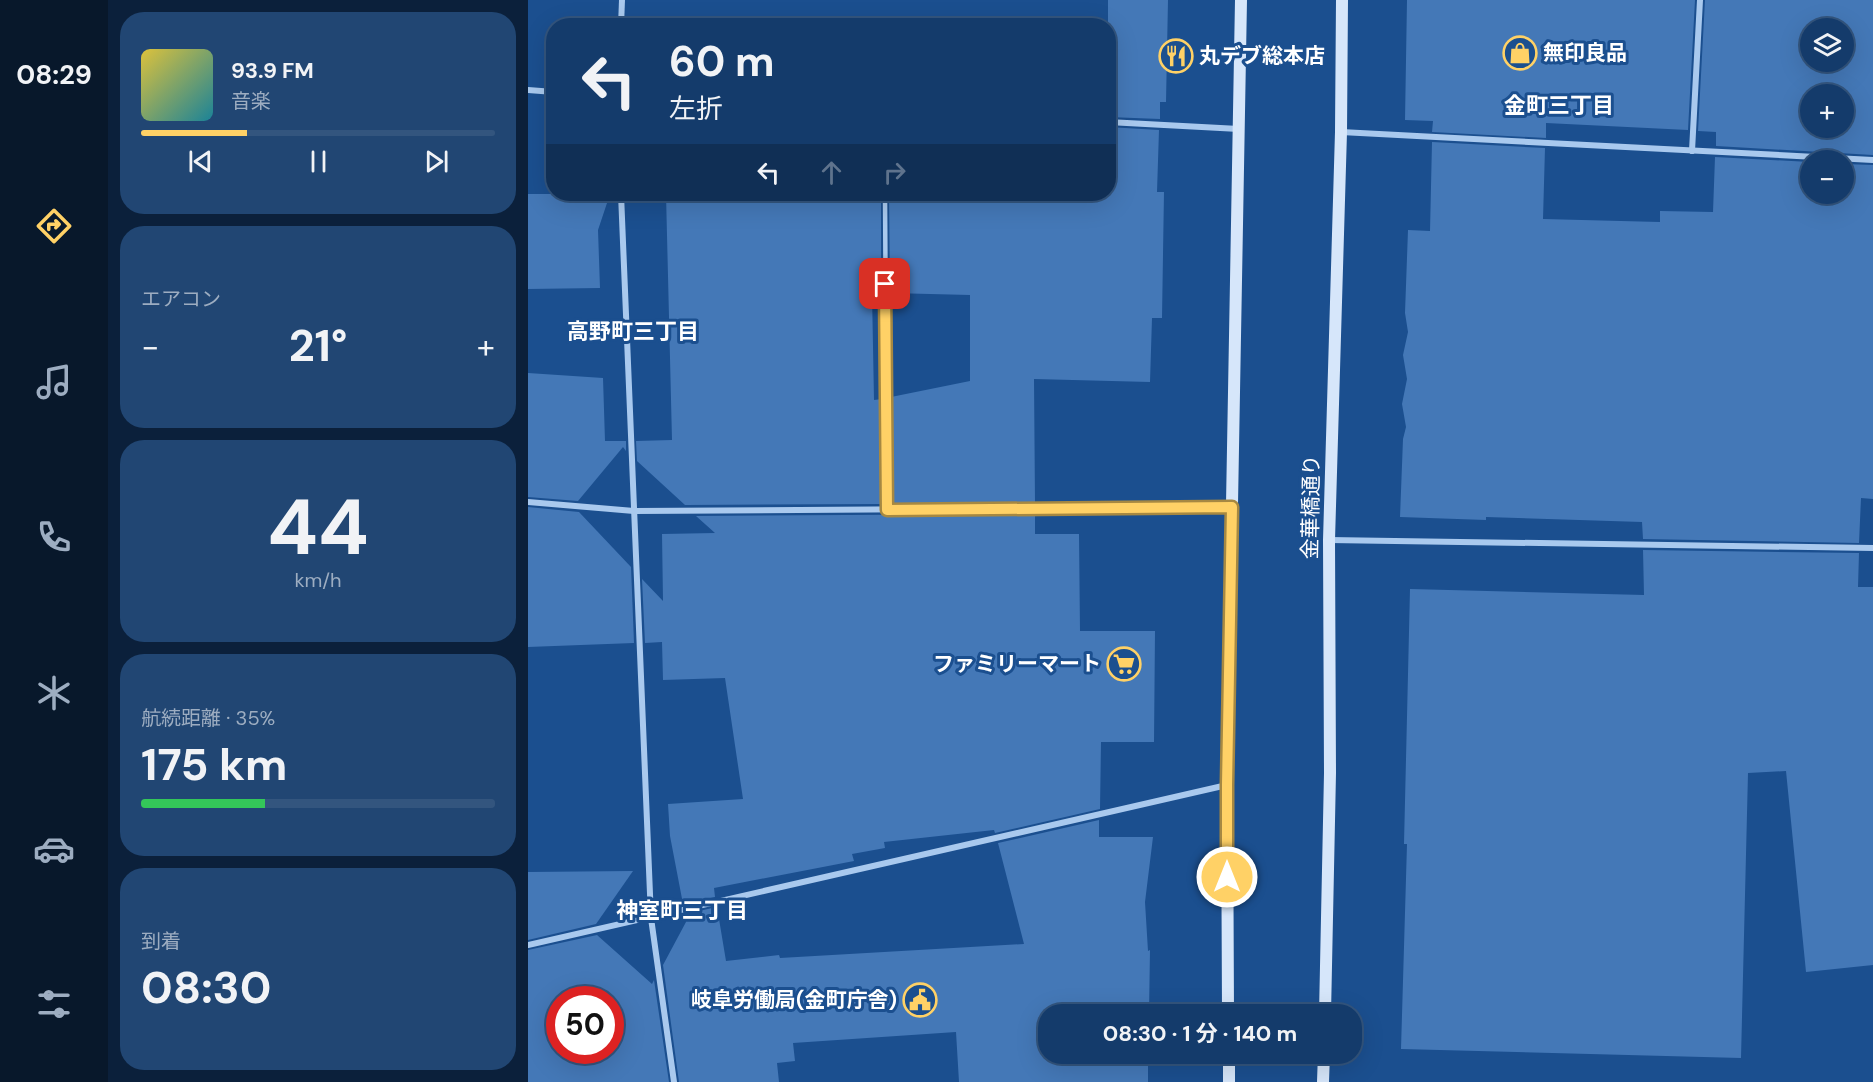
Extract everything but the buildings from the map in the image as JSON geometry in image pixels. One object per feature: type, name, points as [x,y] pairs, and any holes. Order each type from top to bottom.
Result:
[{"type":"main road","points":[[1228,1004],[1227,785],[1242,0]]},
{"type":"main road","name":"金華橋通り","points":[[1325,1004],[1330,773],[1329,540],[1341,132],[1342,0]]},
{"type":"main road","points":[[1229,1064],[1229,1082]]},
{"type":"main road","points":[[1323,1082],[1324,1064]]},
{"type":"street","points":[[621,18],[622,0]]},
{"type":"street","points":[[1692,151],[1700,0]]},
{"type":"street","points":[[528,90],[546,91]]},
{"type":"street","points":[[1116,122],[1239,129]]},
{"type":"street","points":[[1341,132],[1873,160]]},
{"type":"street","points":[[621,201],[651,918],[674,1082]]},
{"type":"street","points":[[528,502],[634,511],[1232,507]]},
{"type":"street","points":[[1329,540],[1873,548]]},
{"type":"street","points":[[528,945],[1227,785]]},
{"type":"lane","points":[[885,201],[887,510]]},
{"type":"place","name":"無印良品","points":[[1520,53]]},
{"type":"place","name":"丸デブ総本店","points":[[1176,56]]},
{"type":"place","name":"ファミリーマート","points":[[1124,664]]},
{"type":"place","name":"岐阜労働局(金町庁舎)","points":[[920,1000]]},
{"type":"district","name":"金町三丁目","points":[[1559,105]]},
{"type":"district","name":"高野町三丁目","points":[[633,331]]},
{"type":"district","name":"神室町三丁目","points":[[682,910]]},
{"type":"route","points":[[885,284],[887,510],[1232,507],[1227,877]]}]
